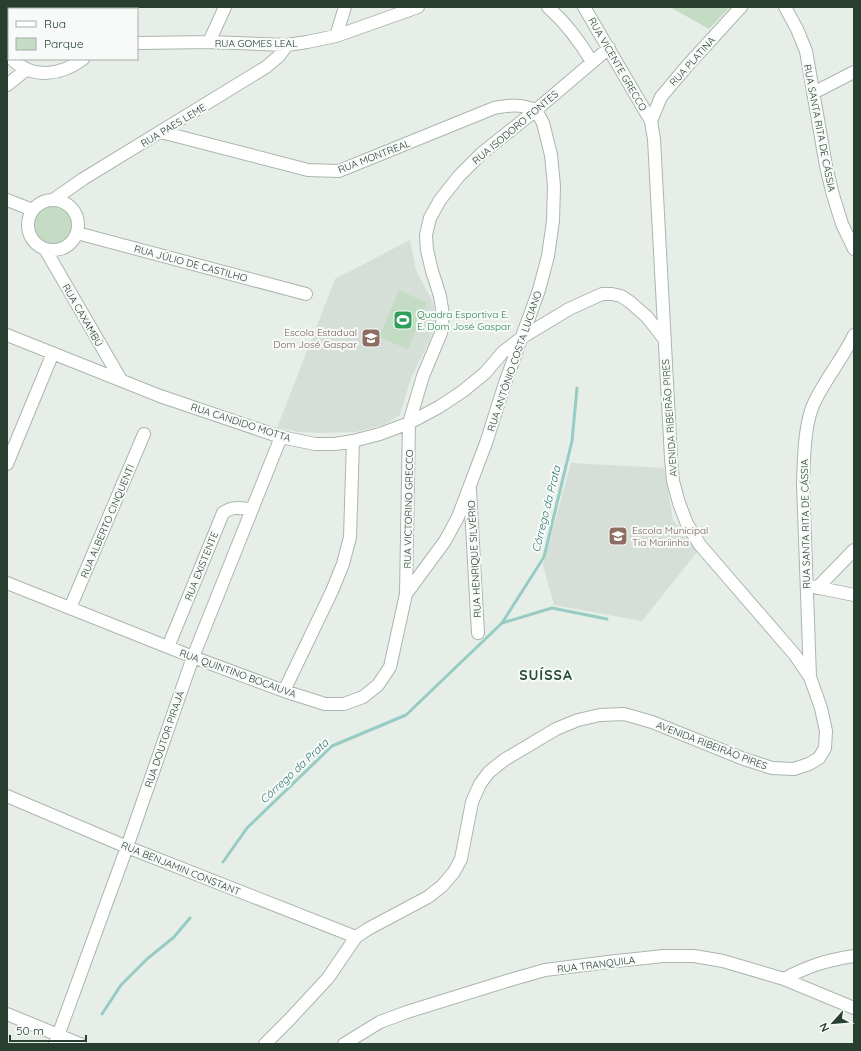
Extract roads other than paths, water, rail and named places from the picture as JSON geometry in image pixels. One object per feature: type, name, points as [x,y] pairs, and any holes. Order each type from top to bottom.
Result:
[{"type":"street","points":[[209,42],[225,7]]},
{"type":"street","points":[[336,36],[345,7]]},
{"type":"street","name":"RUA GOMES LEAL","points":[[138,43],[209,42],[287,45],[336,36],[418,7]]},
{"type":"street","points":[[548,7],[563,21],[579,41],[592,62]]},
{"type":"street","name":"RUA VICENTE GRECCO","points":[[584,7],[651,121]]},
{"type":"street","name":"RUA PLATINA","points":[[651,121],[661,97],[741,7]]},
{"type":"street","name":"RUA SANTA RITA DE CÁSSIA","points":[[786,7],[806,51],[812,93],[833,195],[842,224],[854,249]]},
{"type":"street","name":"RUA PAES LEME","points":[[53,200],[83,179],[266,67],[279,56],[287,45]]},
{"type":"street","name":"RUA ISODORO FONTES","points":[[409,423],[423,376],[441,333],[443,316],[440,296],[427,250],[426,235],[430,218],[440,200],[459,176],[481,154],[609,48]]},
{"type":"street","points":[[13,60],[26,69],[44,73],[63,71],[74,66],[82,60]]},
{"type":"street","points":[[7,85],[26,69]]},
{"type":"street","points":[[812,93],[854,72]]},
{"type":"street","name":"RUA MONTREAL","points":[[161,132],[308,170],[339,171],[494,108],[510,105],[522,105],[536,110]]},
{"type":"street","name":"RUA ANTÔNIO COSTA LUCIANO","points":[[406,594],[446,541],[458,517],[539,290],[548,256],[553,221],[554,186],[551,155],[543,123],[536,110]]},
{"type":"street","name":"AVENIDA RIBEIRÃO PIRES","points":[[265,1044],[328,978],[356,937],[428,897],[442,886],[454,872],[461,860],[472,802],[480,784],[489,772],[504,760],[556,729],[578,720],[600,715],[624,714],[652,722],[744,759],[772,768],[794,769],[809,764],[819,758],[825,748],[826,731],[821,708],[810,677],[795,655],[700,545],[687,524],[679,503],[673,481],[654,139],[651,121]]},
{"type":"street","points":[[7,200],[33,210]]},
{"type":"street","points":[[53,200],[61,201],[74,210],[78,225],[77,233],[68,245],[61,249],[53,250],[45,249],[33,240],[29,232],[28,225],[29,217],[38,204],[53,200]]},
{"type":"street","name":"RUA JÚLIO DE CASTILHO","points":[[77,233],[306,294]]},
{"type":"street","name":"RUA CAXAMBÚ","points":[[45,249],[121,380]]},
{"type":"street","name":"RUA CANDIDO MOTTA","points":[[7,335],[160,396],[281,437],[315,444],[352,442],[380,434],[409,423],[439,408],[485,373],[503,352],[521,338],[569,309],[602,294],[621,296],[630,302],[647,317],[665,340]]},
{"type":"street","name":"RUA SANTA RITA DE CÁSSIA","points":[[810,677],[811,586],[803,483],[807,428],[814,402],[854,335]]},
{"type":"street","points":[[7,464],[53,353]]},
{"type":"street","name":"RUA VICTORINO GRECCO","points":[[406,594],[409,423]]},
{"type":"street","name":"RUA ALBERTO CINQUENTI","points":[[70,608],[144,434]]},
{"type":"street","name":"RUA DOUTOR PIRAJÁ","points":[[57,1040],[127,847],[193,657],[281,437]]},
{"type":"street","points":[[284,691],[332,591],[343,564],[348,544],[350,524],[352,442]]},
{"type":"street","name":"RUA HENRIQUE SILVÉRIO","points":[[470,486],[478,633]]},
{"type":"street","name":"RUA EXISTENTE","points":[[168,647],[223,513],[234,507],[251,509]]},
{"type":"street","points":[[811,586],[854,550]]},
{"type":"street","name":"RUA QUINTINO BOCAIUVA","points":[[7,583],[193,657],[284,691],[325,704],[344,704],[363,697],[378,685],[390,667],[406,594]]},
{"type":"street","points":[[811,586],[854,595]]},
{"type":"street","name":"RUA BENJAMIN CONSTANT","points":[[7,796],[127,847],[356,937]]},
{"type":"street","name":"RUA TRANQUILA","points":[[344,1044],[380,1022],[407,1012],[545,970],[664,956],[694,956],[723,961],[784,979],[854,1008]]},
{"type":"street","points":[[784,979],[815,964],[854,956]]},
{"type":"street","points":[[7,1014],[57,1040],[80,1044]]},
{"type":"waterway","name":"Córrego da Prata","points":[[223,862],[247,828],[332,746],[406,715],[502,623],[544,557],[572,441],[577,388]]},
{"type":"waterway","name":"Córrego da Prata","points":[[502,623],[552,608],[607,619]]},
{"type":"waterway","name":"Córrego da Prata","points":[[102,1014],[121,985],[147,959],[174,937],[190,918]]},
{"type":"place","name":"Quadra Esportiva E. E. Dom José Gaspar","points":[[403,320]]},
{"type":"place","name":"Escola Estadual Dom José Gaspar","points":[[371,338]]},
{"type":"place","name":"Escola Municipal Tia Mariinha","points":[[618,536]]},
{"type":"district","name":"SUÍSSA","points":[[546,675]]}]
